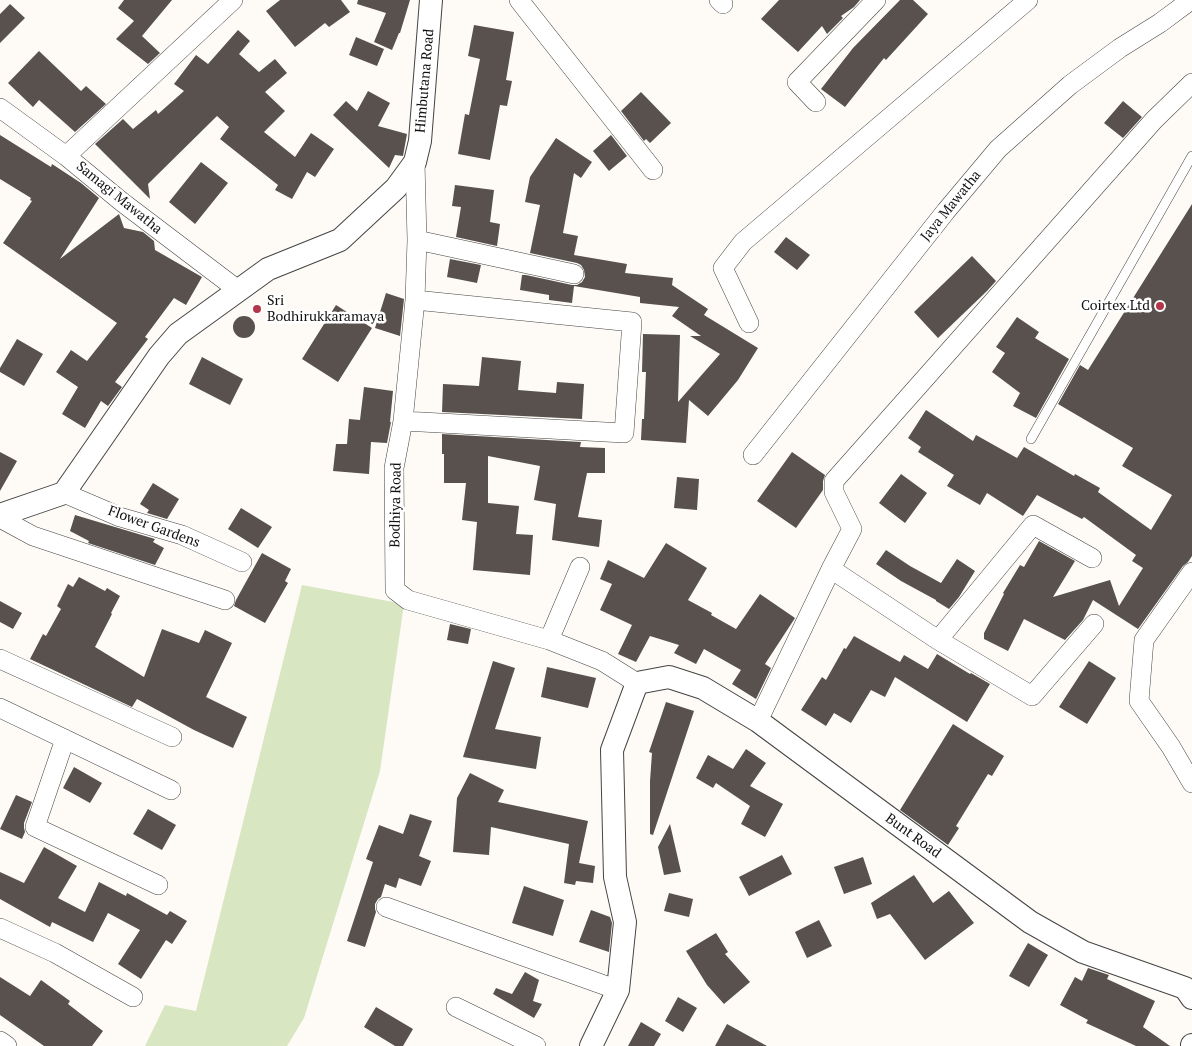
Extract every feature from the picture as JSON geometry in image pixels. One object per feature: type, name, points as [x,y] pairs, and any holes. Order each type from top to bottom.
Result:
[{"type":"street","points":[[66,156],[233,0]]},
{"type":"street","name":"Himbutana Road","points":[[415,162],[420,141],[432,0]]},
{"type":"street","points":[[518,0],[653,170]]},
{"type":"street","points":[[816,102],[797,82],[876,0]]},
{"type":"street","points":[[748,323],[723,268],[743,242],[1028,0]]},
{"type":"street","name":"Jaya Mawatha","points":[[753,456],[946,211],[998,149],[1070,85],[1120,48],[1160,23],[1191,0]]},
{"type":"street","points":[[758,721],[831,568],[852,529],[834,492],[834,481],[1154,120],[1192,83]]},
{"type":"street","name":"Samagi Mawatha","points":[[1,112],[66,156],[122,202],[238,290]]},
{"type":"street","points":[[0,516],[64,493],[159,356],[178,334],[268,269],[340,240],[396,188],[415,162]]},
{"type":"street","name":"Bodhiya Road","points":[[415,162],[417,240],[415,300],[403,421],[394,468],[396,590],[408,600],[549,640],[602,661],[636,683]]},
{"type":"street","points":[[417,240],[574,274]]},
{"type":"street","points":[[403,421],[624,433],[632,322],[415,300]]},
{"type":"street","name":"Flower Gardens","points":[[64,493],[120,516],[182,535],[242,562]]},
{"type":"street","points":[[0,516],[33,536],[225,600]]},
{"type":"street","points":[[938,640],[1033,524],[1092,558]]},
{"type":"street","points":[[549,640],[580,568]]},
{"type":"street","points":[[831,568],[938,640],[1032,696],[1094,624]]},
{"type":"street","points":[[1192,572],[1144,640],[1139,701],[1171,747],[1192,783]]},
{"type":"street","points":[[0,660],[172,737]]},
{"type":"street","name":"Bunt Road","points":[[636,683],[669,677],[703,688],[758,721],[1030,922],[1083,952],[1185,988],[1192,998]]},
{"type":"street","points":[[590,1046],[618,990],[625,922],[615,876],[612,750],[636,683]]},
{"type":"street","points":[[0,708],[171,790]]},
{"type":"street","points":[[65,739],[35,827],[158,885]]},
{"type":"street","points":[[386,907],[618,990]]},
{"type":"street","points":[[0,928],[55,953],[133,996]]},
{"type":"street","points":[[456,1007],[536,1046]]},
{"type":"street","points":[[0,1041],[7,1046]]},
{"type":"lane","points":[[1031,439],[1192,156]]},
{"type":"green space","points":[[302,585],[404,604],[380,771],[304,1018],[287,1046],[145,1046],[165,1005],[196,1011]]},
{"type":"building","points":[[124,0],[172,0],[142,36],[160,53],[148,64],[116,39],[134,21],[118,8]]},
{"type":"building","points":[[280,0],[341,0],[350,12],[329,27],[325,23],[295,47],[266,11]]},
{"type":"building","points":[[358,0],[410,0],[400,33],[392,50],[374,42],[386,13],[357,4]]},
{"type":"building","points":[[779,0],[860,0],[841,16],[843,18],[827,34],[822,26],[798,52],[761,19]]},
{"type":"building","points":[[900,0],[913,0],[928,14],[886,60],[884,58],[845,107],[821,89],[853,48]]},
{"type":"building","points":[[10,4],[25,18],[0,43],[0,14]]},
{"type":"building","points":[[474,25],[514,32],[506,80],[512,81],[507,106],[500,105],[490,160],[458,154],[465,114],[469,115],[480,59],[468,56]]},
{"type":"building","points":[[238,30],[250,41],[239,54],[259,72],[275,59],[287,73],[265,92],[285,111],[264,132],[295,157],[311,133],[334,149],[315,177],[307,172],[292,199],[275,190],[278,185],[220,139],[229,127],[217,116],[148,184],[150,199],[95,144],[123,119],[133,129],[156,110],[158,114],[184,91],[174,84],[196,55],[208,64]]},
{"type":"building","points":[[356,37],[384,49],[377,66],[349,55]]},
{"type":"building","points":[[39,51],[81,91],[86,86],[106,104],[75,132],[39,100],[33,107],[8,83]]},
{"type":"building","points":[[368,91],[390,103],[378,126],[407,134],[403,156],[395,155],[389,168],[333,115],[346,101],[357,111]]},
{"type":"building","points":[[641,92],[671,123],[650,143],[646,139],[644,141],[621,111]]},
{"type":"building","points":[[1123,101],[1142,117],[1123,138],[1104,123]]},
{"type":"building","points":[[0,135],[51,167],[52,164],[81,183],[99,198],[60,259],[119,214],[124,228],[143,232],[154,241],[155,250],[202,277],[186,305],[174,298],[145,337],[148,339],[115,382],[122,387],[108,406],[101,401],[85,428],[62,414],[78,387],[56,372],[71,350],[87,361],[117,323],[3,243],[32,201],[30,200],[31,198],[0,179]]},
{"type":"building","points":[[611,135],[627,156],[609,171],[593,151]]},
{"type":"building","points":[[556,138],[592,162],[581,178],[574,173],[563,233],[578,236],[574,255],[627,264],[625,273],[673,278],[672,285],[708,309],[704,315],[758,348],[738,380],[708,416],[689,400],[686,443],[641,440],[646,372],[642,372],[643,334],[680,335],[678,402],[720,354],[690,336],[701,336],[672,316],[679,307],[640,303],[640,297],[574,286],[572,303],[549,300],[549,295],[520,290],[522,275],[572,285],[582,282],[585,277],[584,270],[577,263],[530,253],[540,205],[525,202],[530,177]]},
{"type":"building","points":[[201,162],[228,183],[195,224],[169,202]]},
{"type":"building","points":[[455,185],[494,190],[490,222],[500,224],[497,246],[456,237],[461,207],[452,206]]},
{"type":"building","points":[[1192,204],[1192,556],[1138,629],[1093,600],[1083,620],[1065,640],[1024,619],[1008,651],[984,639],[984,633],[1003,593],[1020,565],[1024,567],[1039,541],[1075,561],[1053,597],[1110,580],[1119,606],[1143,568],[1132,561],[1136,555],[1084,517],[1082,519],[1037,495],[1023,516],[987,493],[980,505],[947,486],[954,475],[918,452],[921,447],[908,438],[926,410],[973,441],[976,435],[1017,458],[1024,447],[1074,476],[1075,474],[1100,488],[1098,492],[1151,530],[1172,495],[1122,466],[1133,448],[1058,404],[1080,365],[1088,370]]},
{"type":"building","points":[[786,237],[810,255],[797,270],[774,252]]},
{"type":"building","points":[[972,256],[996,281],[938,338],[914,312]]},
{"type":"building","points":[[450,259],[481,265],[477,283],[447,277]]},
{"type":"building","points":[[386,293],[404,299],[400,336],[375,328]]},
{"type":"building","points":[[336,305],[372,328],[338,382],[302,359]]},
{"type":"building","points":[[244,316],[252,319],[255,327],[252,335],[244,338],[236,335],[233,327],[236,319]]},
{"type":"building","points":[[1017,317],[1039,332],[1035,338],[1069,359],[1036,418],[1013,406],[1020,393],[992,372],[1005,353],[996,347]]},
{"type":"building","points":[[17,339],[43,354],[24,386],[0,372],[0,368]]},
{"type":"building","points":[[202,357],[243,379],[230,405],[189,384]]},
{"type":"building","points":[[482,357],[521,361],[518,390],[556,393],[557,382],[584,384],[582,419],[442,412],[443,384],[479,386]]},
{"type":"building","points":[[364,387],[393,391],[391,422],[387,443],[371,442],[369,474],[333,471],[336,444],[347,444],[349,419],[360,420]]},
{"type":"building","points":[[442,434],[581,442],[580,447],[605,448],[605,473],[587,473],[578,517],[602,520],[599,547],[552,540],[556,504],[534,500],[540,466],[488,456],[488,503],[519,506],[516,534],[533,535],[530,575],[473,570],[477,522],[462,520],[466,483],[444,483]]},
{"type":"building","points":[[0,452],[17,461],[0,491]]},
{"type":"building","points":[[792,452],[825,475],[823,490],[796,528],[757,501]]},
{"type":"building","points":[[901,474],[927,493],[905,523],[879,503]]},
{"type":"building","points":[[677,477],[699,479],[697,510],[674,508]]},
{"type":"building","points":[[153,483],[179,499],[167,519],[147,513],[149,510],[140,504]]},
{"type":"building","points":[[241,508],[272,527],[258,548],[228,529]]},
{"type":"building","points":[[75,515],[155,539],[153,542],[164,548],[155,565],[88,543],[89,541],[70,531]]},
{"type":"building","points":[[666,543],[707,568],[688,600],[712,613],[711,615],[736,629],[760,594],[795,618],[765,664],[771,668],[756,699],[732,684],[741,670],[704,649],[696,664],[674,653],[679,645],[650,636],[636,662],[618,654],[632,625],[600,610],[612,584],[600,579],[608,560],[644,578]]},
{"type":"building","points":[[886,550],[941,583],[957,559],[975,571],[949,609],[876,564]]},
{"type":"building","points":[[262,553],[291,569],[285,581],[288,583],[265,623],[234,606]]},
{"type":"building","points":[[79,577],[105,591],[107,588],[120,596],[95,647],[144,677],[162,629],[199,643],[205,630],[232,643],[206,697],[247,717],[233,748],[194,730],[137,699],[132,707],[30,659],[43,634],[46,636],[61,609],[57,606],[68,584],[73,587]]},
{"type":"building","points":[[0,601],[22,613],[13,629],[0,622]]},
{"type":"building","points":[[450,624],[471,629],[468,644],[447,640]]},
{"type":"building","points":[[854,636],[900,662],[904,655],[928,669],[937,654],[990,684],[967,722],[895,677],[885,697],[871,690],[851,723],[834,713],[826,726],[801,710],[822,677],[826,680],[844,648],[846,649]]},
{"type":"building","points":[[493,661],[515,668],[495,729],[541,737],[536,769],[463,757]]},
{"type":"building","points":[[1089,661],[1116,678],[1087,724],[1059,707]]},
{"type":"building","points":[[547,667],[596,678],[588,708],[541,697]]},
{"type":"building","points":[[666,702],[694,711],[653,835],[650,834],[652,753],[649,752]]},
{"type":"building","points":[[953,724],[1004,756],[992,776],[988,774],[956,826],[959,828],[948,845],[900,810]]},
{"type":"building","points":[[746,749],[766,763],[750,786],[783,804],[765,837],[741,824],[750,806],[716,783],[713,788],[696,778],[708,755],[733,769]]},
{"type":"building","points":[[74,767],[102,783],[90,803],[63,788]]},
{"type":"building","points":[[470,773],[504,790],[498,802],[588,821],[579,863],[595,866],[593,883],[576,881],[575,885],[564,883],[569,844],[491,827],[489,855],[453,852],[457,798]]},
{"type":"building","points":[[16,795],[32,802],[24,823],[25,832],[22,839],[0,829]]},
{"type":"building","points":[[148,809],[176,825],[162,850],[133,834]]},
{"type":"building","points":[[410,814],[432,821],[419,856],[431,861],[421,886],[399,878],[396,888],[385,884],[381,897],[375,904],[376,912],[365,947],[347,941],[373,862],[366,859],[379,825],[403,834]]},
{"type":"building","points":[[670,824],[681,872],[664,875],[658,847]]},
{"type":"building","points":[[44,847],[77,866],[58,898],[85,912],[99,882],[126,896],[127,893],[167,915],[170,911],[187,921],[172,944],[166,940],[141,979],[118,964],[140,930],[108,913],[93,942],[52,922],[50,927],[0,899],[0,872],[24,883]]},
{"type":"building","points":[[782,855],[792,874],[749,896],[739,877]]},
{"type":"building","points":[[863,857],[872,884],[844,894],[834,867]]},
{"type":"building","points":[[914,875],[933,903],[949,891],[974,923],[925,960],[890,914],[877,919],[871,903]]},
{"type":"building","points":[[524,886],[564,900],[553,936],[512,923]]},
{"type":"building","points":[[669,893],[693,899],[689,917],[664,911]]},
{"type":"building","points":[[591,910],[610,917],[612,923],[609,952],[579,942]]},
{"type":"building","points":[[819,920],[832,946],[807,958],[795,932]]},
{"type":"building","points":[[716,933],[728,952],[725,954],[750,982],[724,1004],[707,985],[686,951]]},
{"type":"building","points":[[1028,943],[1048,955],[1029,987],[1009,976]]},
{"type":"building","points":[[1088,968],[1109,975],[1107,979],[1155,1001],[1143,1027],[1170,1046],[1136,1046],[1086,1023],[1088,1020],[1060,1005],[1075,977],[1082,981]]},
{"type":"building","points":[[525,972],[539,980],[533,1001],[542,1004],[534,1018],[493,994],[496,988],[512,994]]},
{"type":"building","points":[[0,977],[30,996],[41,980],[70,1001],[68,1004],[103,1031],[92,1046],[44,1046],[0,1015]]},
{"type":"building","points":[[678,997],[697,1008],[683,1032],[665,1021]]},
{"type":"building","points":[[376,1007],[413,1029],[403,1046],[395,1046],[364,1027]]},
{"type":"building","points":[[641,1022],[661,1034],[654,1046],[628,1046]]},
{"type":"building","points":[[727,1024],[767,1046],[715,1046]]},
{"type":"place","name":"Coirtex Ltd","points":[[1160,306]]},
{"type":"place","name":"Sri Bodhirukkaramaya","points":[[257,309]]}]
